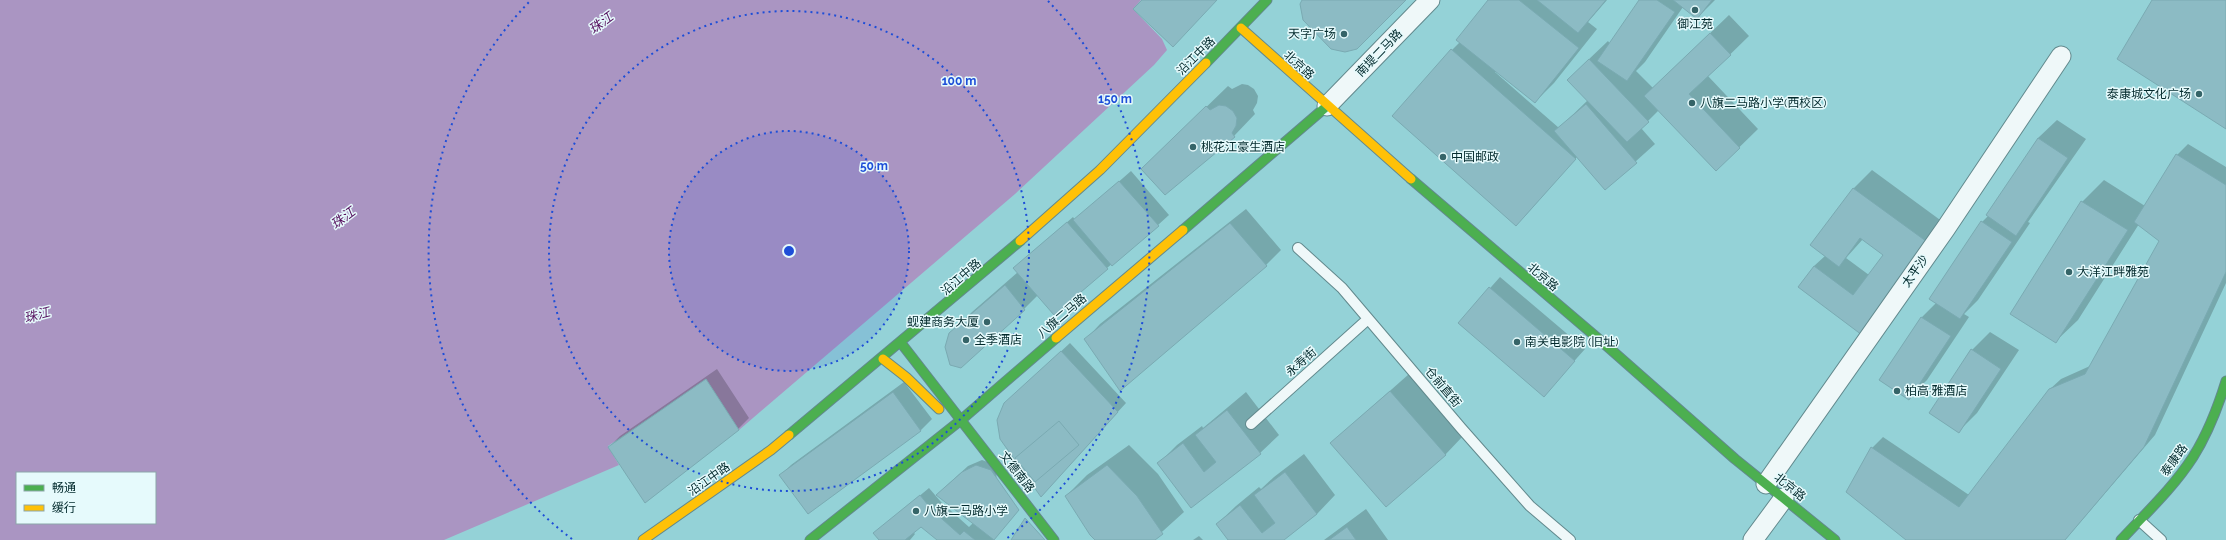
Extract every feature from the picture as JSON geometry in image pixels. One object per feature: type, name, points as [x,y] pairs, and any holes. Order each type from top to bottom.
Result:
[{"type":"street","points":[[1241,28],[1256,0]]},
{"type":"street","name":"沿江中路","points":[[642,540],[771,450],[901,343],[1100,170],[1268,0]]},
{"type":"street","name":"南堤二马路","points":[[1327,106],[1430,0]]},
{"type":"street","name":"北京路","points":[[1241,28],[1327,106],[1735,459],[1835,540]]},
{"type":"street","name":"太平沙","points":[[1766,484],[1946,228],[2061,56]]},
{"type":"street","name":"八旗二马路","points":[[810,540],[961,420],[1327,106]]},
{"type":"street","name":"文德南路","points":[[901,343],[1054,540]]},
{"type":"street","points":[[882,359],[906,377],[935,407],[961,420]]},
{"type":"street","name":"泰康路","points":[[2121,540],[2178,478],[2194,456],[2214,415],[2226,381]]},
{"type":"street","points":[[1753,540],[1784,498]]},
{"type":"lane","name":"仓前直街","points":[[1298,248],[1342,288],[1461,428],[1530,506],[1570,540]]},
{"type":"lane","name":"永寿街","points":[[1251,424],[1368,319]]},
{"type":"lane","points":[[2139,520],[2161,540]]},
{"type":"water","name":"珠江","points":[[0,0],[1141,0],[1133,9],[1162,39],[1167,50],[1154,65],[1015,194],[739,430],[706,380],[608,446],[619,465],[444,540],[0,540]]},
{"type":"building","points":[[1142,0],[1217,0],[1173,47],[1133,9]]},
{"type":"building","name":"天字广场","points":[[1302,0],[1406,0],[1357,49],[1345,52],[1331,49],[1303,20],[1300,4]]},
{"type":"building","points":[[1488,0],[1519,0],[1579,48],[1535,103],[1456,40]]},
{"type":"building","points":[[1537,0],[1606,0],[1578,33]]},
{"type":"building","points":[[1639,0],[1657,0],[1675,12],[1627,81],[1597,61]]},
{"type":"building","name":"御江苑","points":[[1673,0],[1712,0],[1697,19]]},
{"type":"building","name":"泰康城文化广场","points":[[2152,0],[2226,0],[2226,129],[2117,59]]},
{"type":"building","points":[[1710,33],[1731,55],[1689,94],[1740,148],[1716,171],[1644,96]]},
{"type":"building","points":[[1451,49],[1576,159],[1516,226],[1392,116]]},
{"type":"building","points":[[1589,59],[1649,122],[1627,142],[1567,80]]},
{"type":"building","points":[[1586,104],[1637,163],[1605,190],[1554,131]]},
{"type":"building","points":[[1219,105],[1226,106],[1233,111],[1237,118],[1236,126],[1232,133],[1235,137],[1165,195],[1141,169],[1206,106],[1210,110]]},
{"type":"building","points":[[2038,138],[2068,158],[2016,236],[1986,215]]},
{"type":"building","points":[[2176,154],[2226,185],[2226,272],[2144,447],[2065,540],[1906,540],[1846,492],[1871,447],[1959,507],[2049,389],[2085,374],[2159,241],[2134,222]]},
{"type":"building","points":[[1119,181],[1159,226],[1112,266],[1073,220]]},
{"type":"building","points":[[1853,188],[1930,244],[1862,335],[1798,287],[1814,266],[1853,295],[1883,255],[1860,238],[1839,267],[1810,245]]},
{"type":"building","name":"大洋江畔雅苑","points":[[2081,201],[2128,230],[2056,343],[2010,314]]},
{"type":"building","points":[[1981,221],[2012,242],[1960,319],[1929,299]]},
{"type":"building","points":[[1067,222],[1108,269],[1054,315],[1013,268]]},
{"type":"building","points":[[1230,223],[1267,266],[1120,391],[1084,339]]},
{"type":"building","name":"蚬建商务大厦","points":[[1005,285],[1025,310],[961,368],[950,365],[945,347],[949,333]]},
{"type":"building","name":"南关电影院 (旧址)","points":[[1489,287],[1575,361],[1544,397],[1458,323]]},
{"type":"building","points":[[1921,317],[1951,336],[1909,400],[1879,380]]},
{"type":"building","points":[[1971,349],[2001,369],[1959,433],[1929,413]]},
{"type":"building","points":[[1061,351],[1118,412],[1041,497],[1000,439],[997,420],[1004,403]]},
{"type":"building","points":[[706,379],[739,430],[645,503],[608,447]]},
{"type":"building","points":[[1390,391],[1446,455],[1386,507],[1330,443]]},
{"type":"building","points":[[893,392],[921,431],[808,514],[779,475]]},
{"type":"building","points":[[1227,410],[1261,454],[1191,508],[1157,463],[1183,443],[1204,472],[1216,462],[1195,435]]},
{"type":"building","points":[[1059,421],[1079,445],[1035,482],[1015,458]]},
{"type":"building","points":[[976,465],[991,470],[1019,510],[994,540],[936,495],[962,472]]},
{"type":"building","points":[[1107,465],[1137,496],[1163,534],[1155,540],[1095,540],[1090,535],[1065,496]]},
{"type":"building","points":[[1285,472],[1317,514],[1284,540],[1228,540],[1216,524],[1240,505],[1262,533],[1275,523],[1254,495]]},
{"type":"building","points":[[920,495],[932,510],[960,535],[964,531],[975,540],[937,540],[921,527],[905,540],[879,540],[873,533]]},
{"type":"building","points":[[1025,518],[1045,540],[1011,540]]},
{"type":"building","points":[[1347,527],[1356,540],[1329,540]]},
{"type":"traffic: fast","points":[[1206,63],[1267,0]]},
{"type":"traffic: fast","points":[[1183,230],[1327,106]]},
{"type":"traffic: fast","points":[[1411,179],[1608,347],[1735,459],[1835,540]]},
{"type":"traffic: fast","points":[[789,435],[1020,241]]},
{"type":"traffic: fast","points":[[810,540],[961,420],[1056,338]]},
{"type":"traffic: fast","points":[[901,343],[1054,540]]},
{"type":"traffic: fast","points":[[2121,540],[2168,490],[2193,457],[2212,420],[2226,381]]},
{"type":"traffic: slow","points":[[1241,28],[1411,179]]},
{"type":"traffic: slow","points":[[1020,241],[1100,170],[1206,63]]},
{"type":"traffic: slow","points":[[1056,338],[1183,230]]},
{"type":"traffic: slow","points":[[883,359],[906,377],[939,409]]},
{"type":"traffic: slow","points":[[643,540],[771,450],[789,435]]},
{"type":"place","name":"御江苑","points":[[1695,10]]},
{"type":"place","name":"天字广场","points":[[1344,34]]},
{"type":"place","name":"泰康城文化广场","points":[[2199,94]]},
{"type":"place","name":"八旗二马路小学(西校区)","points":[[1692,103]]},
{"type":"place","name":"桃花江豪生酒店","points":[[1193,147]]},
{"type":"place","name":"中国邮政","points":[[1443,157]]},
{"type":"place","name":"大洋江畔雅苑","points":[[2069,272]]},
{"type":"place","name":"蚬建商务大厦","points":[[987,322]]},
{"type":"place","name":"全季酒店","points":[[966,340]]},
{"type":"place","name":"南关电影院 (旧址)","points":[[1517,342]]},
{"type":"place","name":"柏高·雅酒店","points":[[1897,391]]},
{"type":"place","name":"八旗二马路小学","points":[[916,511]]}]
